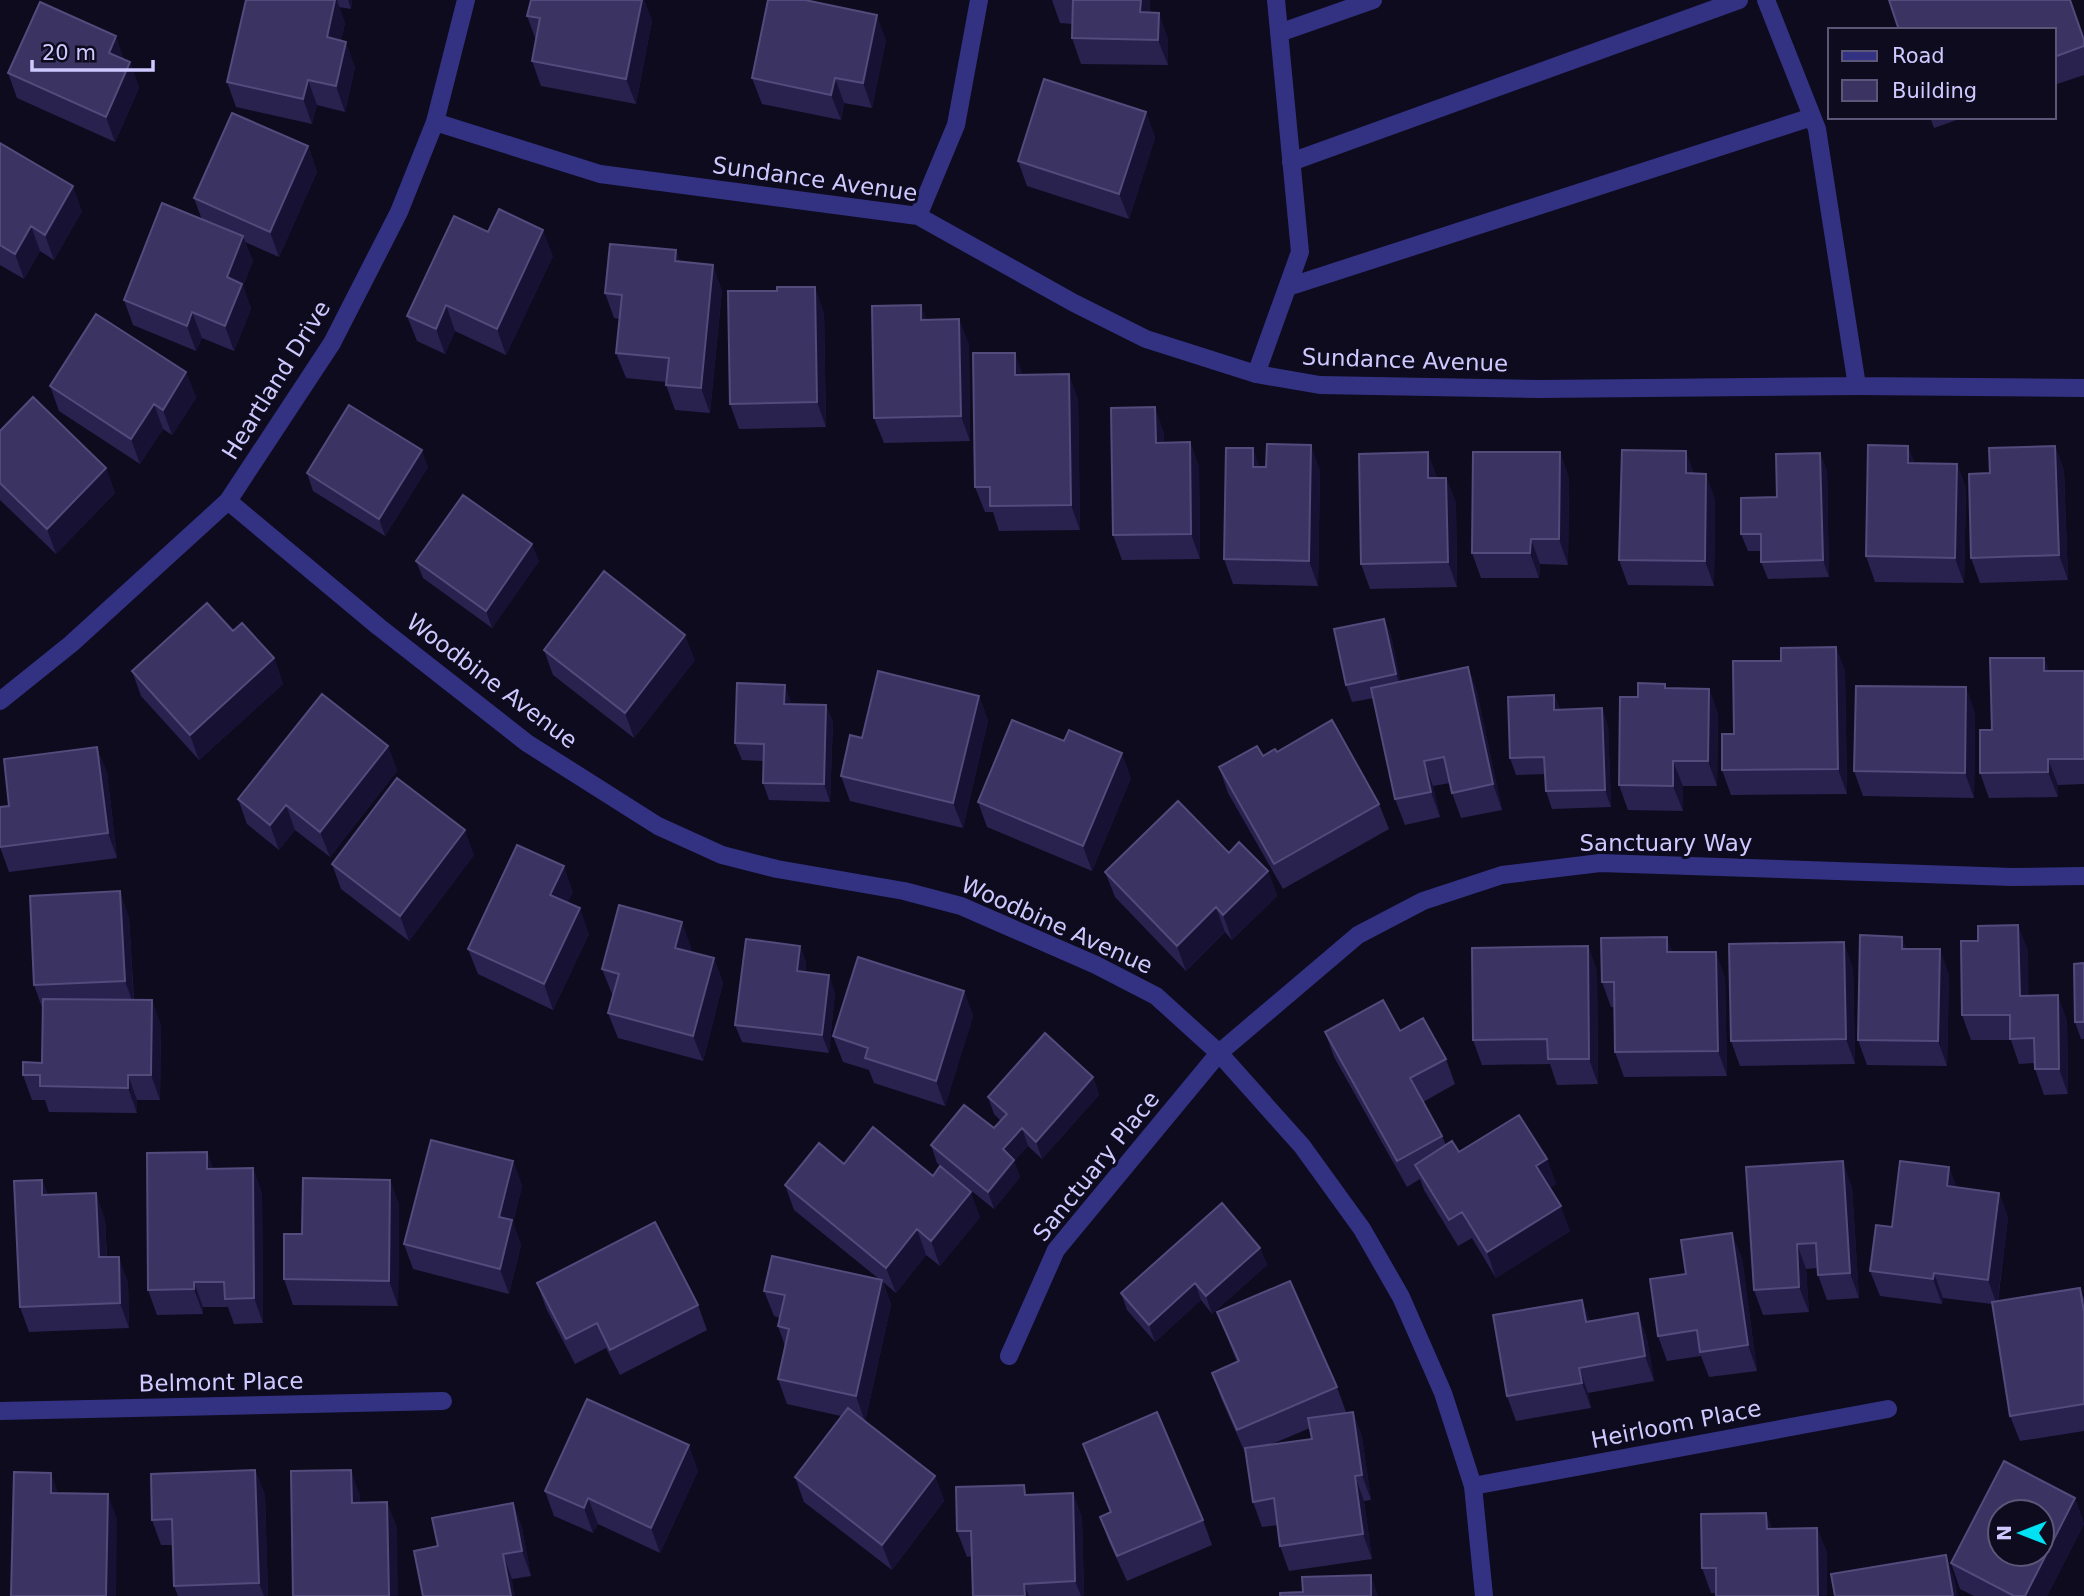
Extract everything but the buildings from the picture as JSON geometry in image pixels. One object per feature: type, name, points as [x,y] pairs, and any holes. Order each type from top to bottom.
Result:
[{"type":"street","name":"Heartland Drive","points":[[0,701],[71,644],[228,501],[332,343],[399,212],[435,122],[466,0]]},
{"type":"street","points":[[918,216],[956,125],[979,0]]},
{"type":"street","points":[[1256,374],[1300,252],[1276,0]]},
{"type":"street","points":[[1279,33],[1373,0]]},
{"type":"street","points":[[1292,162],[1739,0]]},
{"type":"street","points":[[1766,0],[1816,129],[1857,386]]},
{"type":"street","points":[[1288,287],[1812,117]]},
{"type":"street","name":"Sundance Avenue","points":[[435,122],[600,174],[918,216],[1074,303],[1146,339],[1256,374],[1333,385],[1539,389],[1857,386],[2084,388]]},
{"type":"street","name":"Woodbine Avenue","points":[[228,501],[379,627],[527,743],[658,826],[722,855],[777,869],[904,891],[961,906],[1096,965],[1156,996],[1219,1053],[1302,1146],[1362,1229],[1401,1297],[1443,1393],[1473,1486],[1484,1596]]},
{"type":"street","name":"Sanctuary Way","points":[[1219,1053],[1358,934],[1423,901],[1502,875],[1600,863],[1998,876],[2084,876]]},
{"type":"street","name":"Sanctuary Place","points":[[1009,1356],[1056,1250],[1219,1053]]},
{"type":"street","name":"Belmont Place","points":[[0,1411],[443,1401]]},
{"type":"street","name":"Heirloom Place","points":[[1473,1486],[1888,1409]]}]
